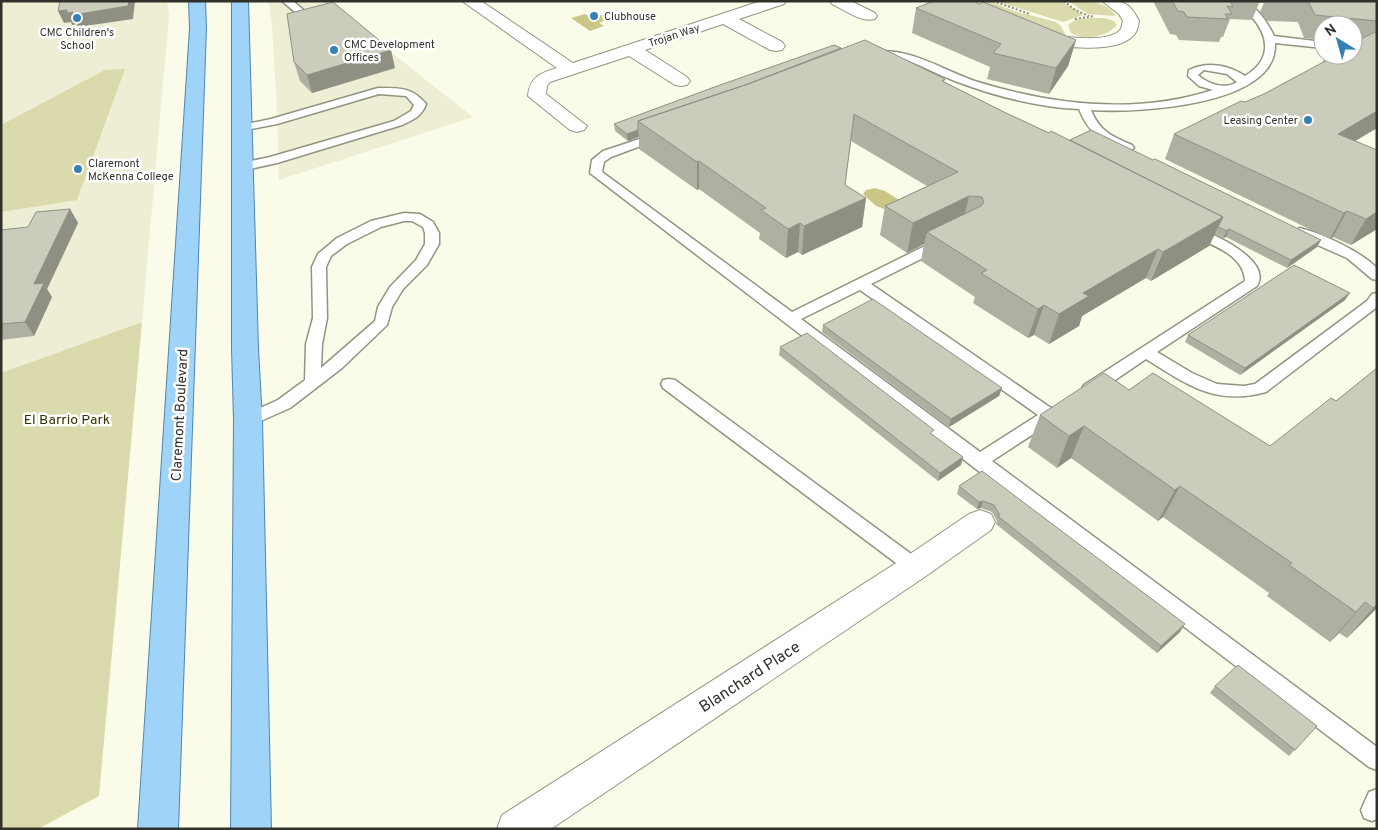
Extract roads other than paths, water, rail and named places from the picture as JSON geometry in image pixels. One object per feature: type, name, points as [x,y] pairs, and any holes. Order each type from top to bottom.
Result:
[{"type":"main road","name":"Claremont Boulevard","points":[[158,829],[190,216],[198,28],[197,1]]},
{"type":"main road","points":[[240,1],[241,167],[248,420],[251,829]]},
{"type":"street","points":[[470,1],[570,69]]},
{"type":"street","name":"Trojan Way","points":[[577,126],[537,96],[538,86],[544,78],[778,1]]},
{"type":"street","points":[[838,1],[869,16]]},
{"type":"street","points":[[1019,30],[1041,38],[1074,43],[1119,37],[1129,28],[1131,20],[1126,11],[1110,1]]},
{"type":"street","points":[[724,18],[776,46]]},
{"type":"street","points":[[631,49],[681,81]]},
{"type":"street","name":"Blanchard Place","points":[[516,829],[915,568],[980,522]]},
{"type":"lane","points":[[287,1],[311,21]]},
{"type":"lane","points":[[856,62],[874,55],[886,53],[912,58],[949,75],[1004,93],[1054,102],[1118,107],[1166,105],[1192,101],[1237,86],[1264,66],[1271,48],[1270,39],[1254,9],[1239,1]]},
{"type":"lane","points":[[1270,39],[1313,44]]},
{"type":"lane","points":[[241,128],[273,122],[378,91],[398,91],[410,94],[420,104],[419,110],[398,123],[273,160],[241,167]]},
{"type":"lane","points":[[995,109],[1004,93]]},
{"type":"lane","points":[[1084,105],[1091,126],[1097,132],[1137,152]]},
{"type":"lane","points":[[670,132],[607,154],[598,160],[596,173],[978,462],[1377,760]]},
{"type":"lane","points":[[248,420],[284,404],[336,364],[372,333],[382,322],[385,307],[393,294],[422,262],[432,244],[432,233],[428,225],[415,217],[376,224],[342,241],[325,254],[319,268],[320,318],[314,344],[313,380]]},
{"type":"lane","points":[[1081,395],[1252,283],[1253,275],[1250,267],[1242,258],[1181,224]]},
{"type":"lane","points":[[1292,228],[1354,258],[1377,276]]},
{"type":"lane","points":[[790,319],[952,238]]},
{"type":"lane","points":[[860,283],[1050,416]]},
{"type":"lane","points":[[1146,352],[1197,383],[1216,391],[1233,394],[1250,392],[1260,388],[1375,303]]},
{"type":"lane","points":[[669,384],[915,568]]},
{"type":"lane","points":[[978,462],[1065,405]]},
{"type":"place","name":"Clubhouse","points":[[594,16]]},
{"type":"place","name":"CMC Children's School","points":[[77,18]]},
{"type":"place","name":"CMC Development Offices","points":[[334,50]]},
{"type":"place","name":"Leasing Center","points":[[1308,120]]},
{"type":"place","name":"Claremont McKenna College","points":[[78,169]]},
{"type":"park label","name":"El Barrio Park","points":[[67,419]]}]
